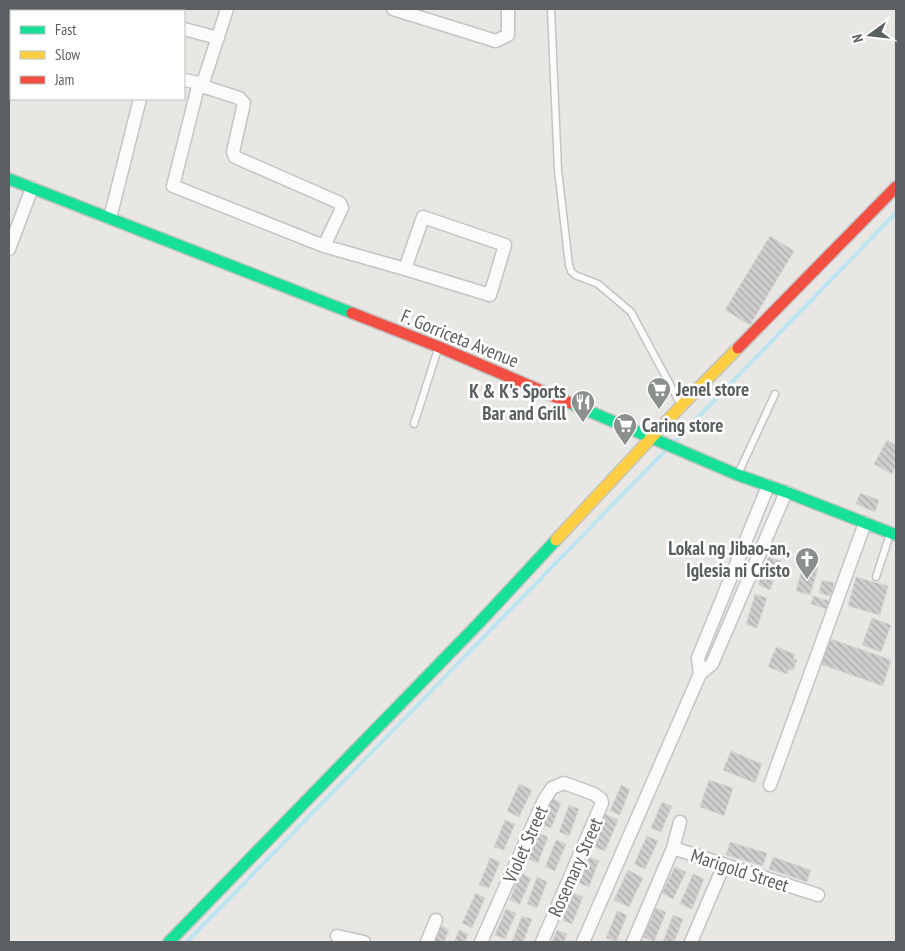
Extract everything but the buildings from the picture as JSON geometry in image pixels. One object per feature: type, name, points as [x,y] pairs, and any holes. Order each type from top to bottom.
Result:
[{"type":"street","points":[[228,9],[201,84],[173,186],[324,246],[490,295],[505,245],[423,217],[405,269]]},
{"type":"street","points":[[393,9],[496,42],[508,35],[508,9]]},
{"type":"street","points":[[185,29],[218,38]]},
{"type":"street","points":[[185,80],[239,98],[244,103],[233,152],[235,157],[340,203],[342,208],[324,246]]},
{"type":"street","points":[[110,218],[140,100]]},
{"type":"street","name":"F. Gorriceta Avenue","points":[[9,179],[439,347],[738,475],[893,534]]},
{"type":"street","points":[[169,942],[479,623],[681,406],[896,187]]},
{"type":"street","points":[[9,249],[32,188]]},
{"type":"street","points":[[700,674],[698,658],[768,486]]},
{"type":"street","points":[[583,942],[700,674],[712,664],[786,492]]},
{"type":"street","points":[[770,785],[865,523]]},
{"type":"street","name":"Violet Street","points":[[481,942],[549,791],[555,786],[564,783],[594,794]]},
{"type":"street","name":"Rosemary Street","points":[[542,942],[602,803],[601,799],[594,794]]},
{"type":"street","points":[[673,848],[680,822]]},
{"type":"street","name":"Marigold Street","points":[[633,942],[673,848],[818,896]]},
{"type":"street","points":[[691,942],[724,865]]},
{"type":"street","points":[[427,942],[436,920]]},
{"type":"street","points":[[337,936],[358,941]]},
{"type":"lane","points":[[551,9],[558,170],[569,265],[574,275],[598,284],[631,312],[681,406]]},
{"type":"lane","points":[[414,424],[439,347]]},
{"type":"lane","points":[[738,475],[775,394]]},
{"type":"lane","points":[[876,577],[893,534]]},
{"type":"waterway","points":[[673,443],[896,213]]},
{"type":"waterway","points":[[187,942],[666,450]]},
{"type":"traffic: fast","points":[[9,179],[352,313]]},
{"type":"traffic: fast","points":[[570,403],[738,475],[896,535]]},
{"type":"traffic: fast","points":[[169,942],[479,623],[556,540]]},
{"type":"traffic: slow","points":[[556,540],[738,348]]},
{"type":"traffic: jam","points":[[738,348],[896,187]]},
{"type":"traffic: jam","points":[[352,313],[439,347],[570,403]]},
{"type":"place","name":"Jenel store","points":[[659,410]]},
{"type":"place","name":"K & K's Sports Bar and Grill","points":[[583,423]]},
{"type":"place","name":"Caring store","points":[[625,446]]},
{"type":"place","name":"Lokal ng Jibao-an, Iglesia ni Cristo","points":[[807,580]]}]
